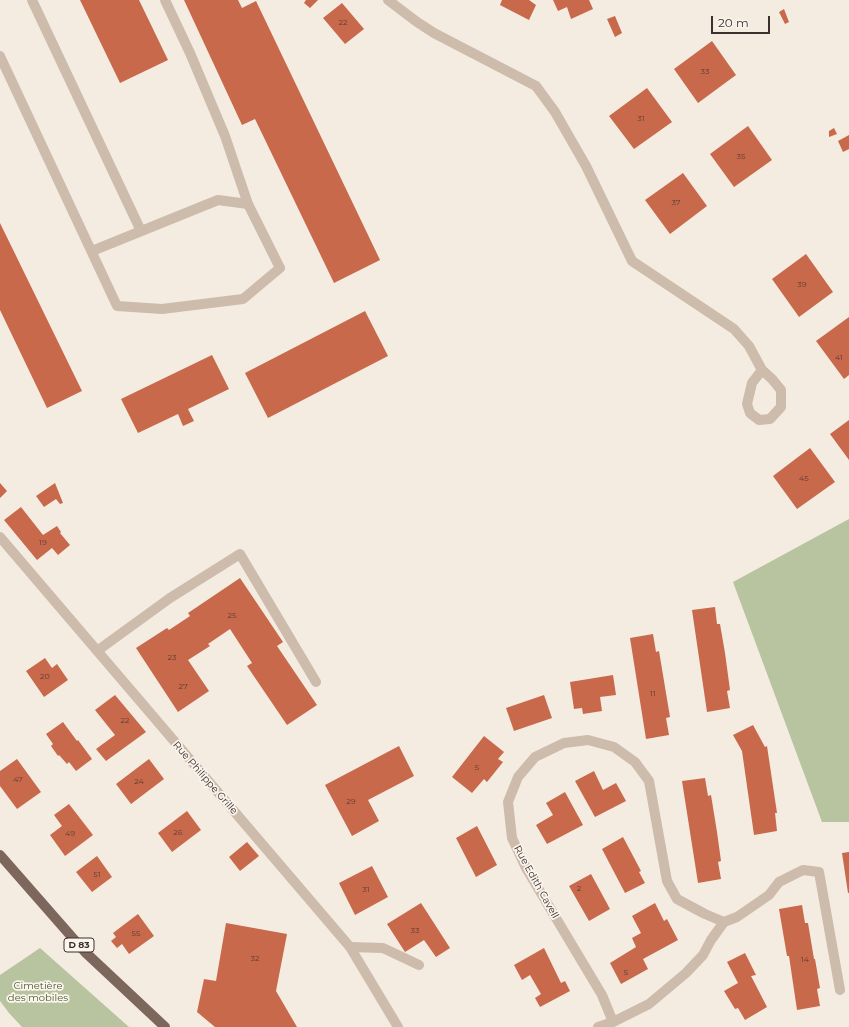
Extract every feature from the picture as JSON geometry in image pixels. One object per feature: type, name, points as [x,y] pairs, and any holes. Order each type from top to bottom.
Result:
[{"type":"main road","name":"D 83","points":[[0,855],[85,952],[165,1027]]},
{"type":"street","points":[[32,0],[141,231]]},
{"type":"street","points":[[0,56],[117,306],[162,309],[243,299],[280,268],[248,204],[224,136],[190,53],[165,0]]},
{"type":"street","points":[[388,0],[434,33],[536,86],[555,112],[586,166],[632,261],[734,329],[749,346],[762,370],[781,390],[781,407],[770,419],[759,420],[750,413],[747,404],[752,383],[762,370]]},
{"type":"street","points":[[92,252],[218,200],[248,204]]},
{"type":"street","name":"Rue Philippe Grille","points":[[0,538],[350,946],[398,1027]]},
{"type":"street","points":[[97,651],[170,598],[240,554],[316,682]]},
{"type":"street","name":"Rue Edith Cavell","points":[[613,1022],[602,995],[526,868],[512,838],[508,802],[518,777],[535,757],[564,743],[588,740],[614,747],[635,762],[649,781],[667,881],[677,899],[724,922]]},
{"type":"street","points":[[598,1027],[613,1022],[649,1004],[686,973],[703,955],[711,940],[724,922],[737,917],[769,895],[779,882],[802,870],[819,872],[840,990]]},
{"type":"street","points":[[350,946],[383,948],[419,965]]},
{"type":"green space","points":[[849,519],[849,822],[822,822],[733,582]]},
{"type":"green space","name":"Cimetière des mobiles","points":[[40,948],[129,1027],[22,1027],[0,1001],[0,975]]},
{"type":"building","points":[[80,0],[139,0],[168,60],[120,83]]},
{"type":"building","points":[[184,0],[238,0],[242,8],[256,1],[380,260],[334,283],[255,119],[242,125]]},
{"type":"building","points":[[306,0],[318,0],[310,8],[304,3]]},
{"type":"building","points":[[502,0],[529,0],[536,5],[529,20],[500,5]]},
{"type":"building","points":[[553,0],[589,0],[593,9],[571,19],[567,7],[558,11]]},
{"type":"building","points":[[342,3],[364,29],[345,44],[323,18]]},
{"type":"building","points":[[784,9],[789,22],[785,24],[779,12]]},
{"type":"building","points":[[615,16],[622,33],[615,37],[607,19]]},
{"type":"building","points":[[712,41],[736,75],[698,103],[674,69]]},
{"type":"building","points":[[647,88],[672,122],[634,149],[609,116]]},
{"type":"building","points":[[748,126],[772,160],[734,187],[710,154]]},
{"type":"building","points":[[834,128],[837,134],[829,137],[829,131]]},
{"type":"building","points":[[849,135],[849,149],[843,152],[838,141]]},
{"type":"building","points":[[683,173],[707,206],[670,234],[645,200]]},
{"type":"building","points":[[0,223],[82,391],[47,408],[0,310]]},
{"type":"building","points":[[806,254],[833,292],[799,317],[772,279]]},
{"type":"building","points":[[365,311],[388,356],[268,418],[245,373]]},
{"type":"building","points":[[849,317],[849,375],[844,379],[816,341]]},
{"type":"building","points":[[212,355],[229,389],[188,409],[194,421],[183,426],[178,414],[138,433],[121,399]]},
{"type":"building","points":[[849,420],[849,460],[830,434]]},
{"type":"building","points":[[810,448],[835,482],[797,509],[773,476]]},
{"type":"building","points":[[0,483],[7,491],[0,498]]},
{"type":"building","points":[[55,483],[63,503],[60,504],[56,499],[44,507],[36,496]]},
{"type":"building","points":[[21,507],[43,535],[57,526],[61,532],[60,533],[70,545],[58,555],[52,548],[37,560],[4,520]]},
{"type":"building","points":[[240,578],[283,642],[277,646],[317,705],[287,725],[247,666],[252,663],[230,629],[208,644],[210,646],[188,660],[209,691],[178,712],[136,648],[167,628],[169,630],[190,616],[188,613]]},
{"type":"building","points":[[715,607],[717,624],[720,624],[725,653],[730,690],[727,691],[730,708],[707,712],[692,610]]},
{"type":"building","points":[[653,634],[656,652],[659,651],[670,717],[666,718],[669,735],[646,739],[630,638]]},
{"type":"building","points":[[45,658],[52,668],[57,664],[68,680],[44,697],[26,671]]},
{"type":"building","points":[[613,675],[616,695],[600,697],[602,711],[583,714],[582,708],[574,709],[570,682]]},
{"type":"building","points":[[115,695],[146,732],[106,761],[96,749],[115,735],[95,710]]},
{"type":"building","points":[[544,695],[552,718],[514,731],[506,708]]},
{"type":"building","points":[[63,722],[92,759],[76,771],[69,762],[67,764],[59,755],[58,756],[51,746],[53,744],[46,734]]},
{"type":"building","points":[[753,725],[765,747],[767,746],[777,813],[775,813],[777,831],[754,835],[742,751],[733,735]]},
{"type":"building","points":[[484,736],[504,752],[498,759],[503,762],[487,782],[484,779],[472,793],[452,777]]},
{"type":"building","points":[[399,746],[414,776],[368,800],[379,821],[352,836],[325,785]]},
{"type":"building","points":[[17,759],[41,792],[17,809],[0,786],[0,771]]},
{"type":"building","points":[[149,759],[164,779],[131,804],[116,784]]},
{"type":"building","points":[[594,771],[603,790],[616,783],[626,801],[595,817],[575,781]]},
{"type":"building","points":[[705,778],[708,796],[711,795],[717,832],[721,861],[718,862],[721,879],[698,883],[682,781]]},
{"type":"building","points":[[565,792],[583,825],[547,844],[536,825],[553,815],[546,803]]},
{"type":"building","points":[[69,804],[93,835],[65,856],[50,835],[62,826],[54,815]]},
{"type":"building","points":[[187,811],[201,830],[172,852],[158,833]]},
{"type":"building","points":[[477,826],[497,865],[476,877],[456,838]]},
{"type":"building","points":[[623,837],[641,871],[639,872],[645,883],[625,893],[602,849]]},
{"type":"building","points":[[247,842],[259,856],[240,871],[229,857]]},
{"type":"building","points":[[849,852],[849,893],[848,893],[842,853]]},
{"type":"building","points":[[97,856],[112,877],[92,892],[76,872]]},
{"type":"building","points":[[372,866],[388,897],[355,915],[339,883]]},
{"type":"building","points":[[591,874],[610,909],[589,921],[569,886]]},
{"type":"building","points":[[421,903],[450,948],[436,957],[424,940],[405,952],[387,924]]},
{"type":"building","points":[[655,903],[664,921],[667,919],[678,940],[643,959],[648,969],[621,984],[610,963],[636,947],[632,938],[641,933],[632,916]]},
{"type":"building","points":[[802,905],[805,923],[808,923],[815,959],[820,988],[817,989],[820,1006],[797,1010],[789,956],[787,956],[779,909]]},
{"type":"building","points":[[138,914],[154,936],[129,954],[122,944],[117,948],[111,941],[116,937],[113,933]]},
{"type":"building","points":[[226,923],[287,934],[276,991],[297,1027],[215,1027],[197,1012],[204,979],[216,981]]},
{"type":"building","points":[[544,948],[561,983],[565,981],[570,991],[540,1007],[535,998],[541,994],[530,975],[522,980],[514,965]]},
{"type":"building","points":[[745,953],[756,975],[751,976],[767,1007],[745,1020],[738,1008],[735,1009],[724,991],[738,983],[727,962]]}]
